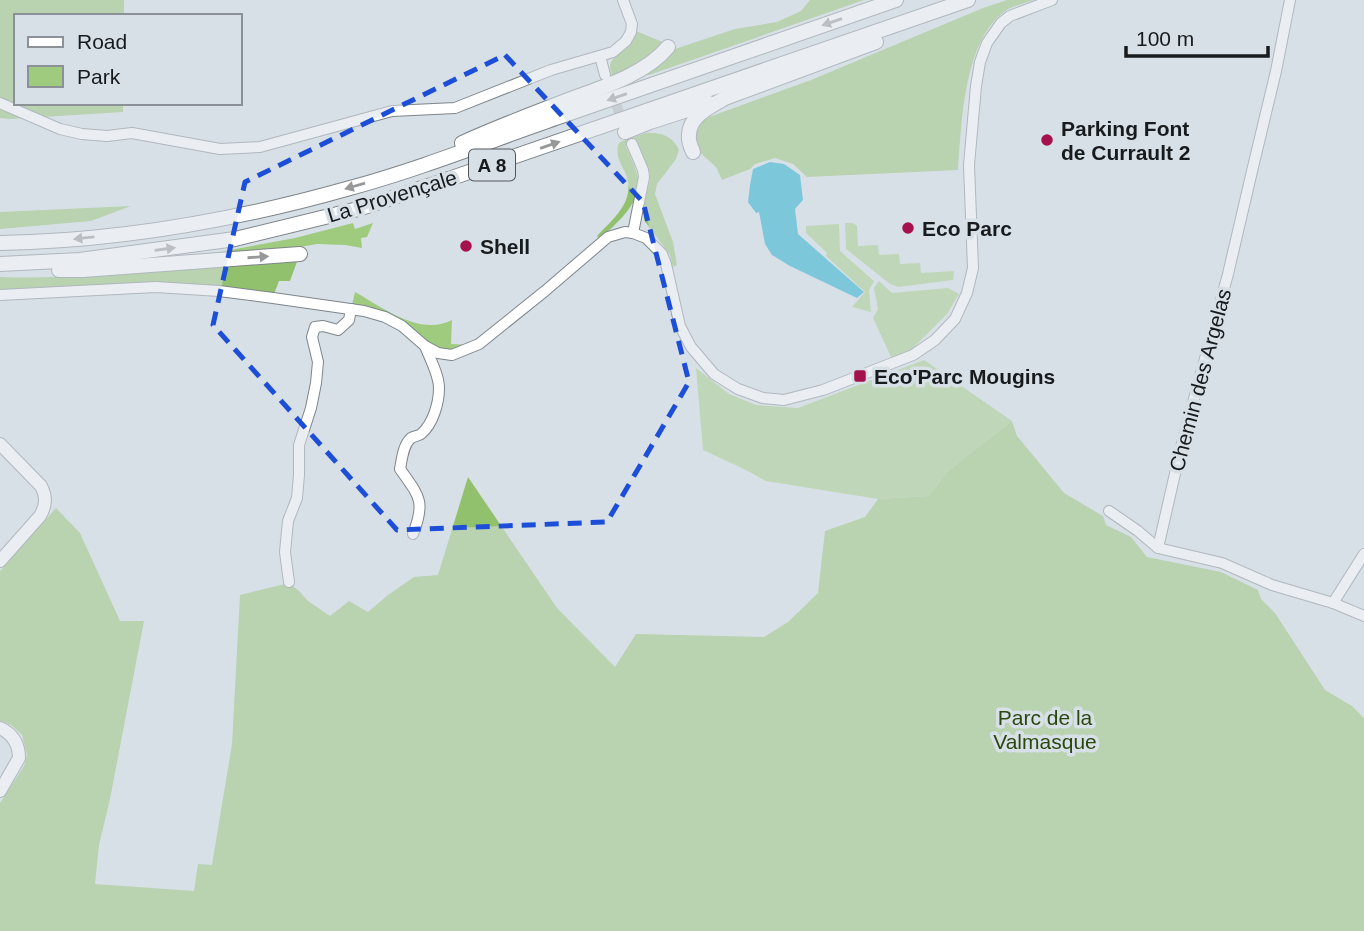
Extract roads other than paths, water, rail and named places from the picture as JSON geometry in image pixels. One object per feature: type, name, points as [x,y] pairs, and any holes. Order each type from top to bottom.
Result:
[{"type":"highway","name":"La Provençale","points":[[0,243],[62,240],[197,223],[273,208],[351,188],[896,0]]},
{"type":"highway","name":"La Provençale","points":[[6,264],[92,258],[235,239],[358,209],[970,0]]},
{"type":"highway","points":[[628,138],[650,122],[725,98],[919,26],[970,0]]},
{"type":"highway","points":[[399,173],[492,129],[632,74],[656,60],[668,47]]},
{"type":"highway","points":[[692,152],[688,135],[691,125],[725,98]]},
{"type":"highway","points":[[6,264],[53,270],[83,270],[300,254]]},
{"type":"main road","points":[[0,444],[41,486],[46,500],[40,516],[0,561]]},
{"type":"main road","points":[[0,728],[13,737],[19,752],[19,758],[0,791]]},
{"type":"street","points":[[0,103],[60,129],[82,134],[132,134],[220,149],[260,147],[392,111],[455,108],[551,70],[618,49],[629,37],[632,24],[622,0]]},
{"type":"street","points":[[0,295],[156,287],[219,291],[351,309],[385,317],[402,326],[425,346],[438,353],[452,355],[479,344],[608,237],[625,232],[646,238],[662,254],[680,326],[691,347],[714,374],[738,390],[763,398],[784,400],[822,390],[913,355],[935,340],[955,319],[967,293],[973,268],[969,165],[980,62],[987,43],[1001,23],[1010,16],[1052,0]]},
{"type":"street","name":"Chemin des Argelas","points":[[1158,548],[1182,443],[1253,167],[1290,0]]},
{"type":"street","points":[[600,56],[605,75]]},
{"type":"street","points":[[628,138],[644,177],[633,233]]},
{"type":"street","points":[[289,582],[285,552],[288,521],[297,498],[299,445],[311,408],[318,362],[312,337],[315,327],[338,330],[349,320],[351,309]]},
{"type":"street","points":[[414,534],[420,516],[420,499],[400,469],[403,451],[411,439],[421,435],[434,415],[439,387],[425,346]]},
{"type":"street","points":[[1109,511],[1158,548],[1222,563],[1272,585],[1364,615]]},
{"type":"street","points":[[1333,603],[1364,554]]},
{"type":"water","points":[[770,162],[784,164],[800,175],[803,200],[795,209],[798,234],[864,292],[857,298],[772,255],[765,244],[759,212],[756,213],[748,202],[753,169]]},
{"type":"tunnel","points":[[611,91],[624,125]]},
{"type":"place","name":"Parking Font de Currault 2","points":[[1047,140]]},
{"type":"place","name":"Eco Parc","points":[[908,228]]},
{"type":"place","name":"Shell","points":[[466,246]]},
{"type":"place","name":"Eco'Parc Mougins","points":[[860,376]]},
{"type":"park label","name":"Parc de la Valmasque","points":[[1045,729]]}]
